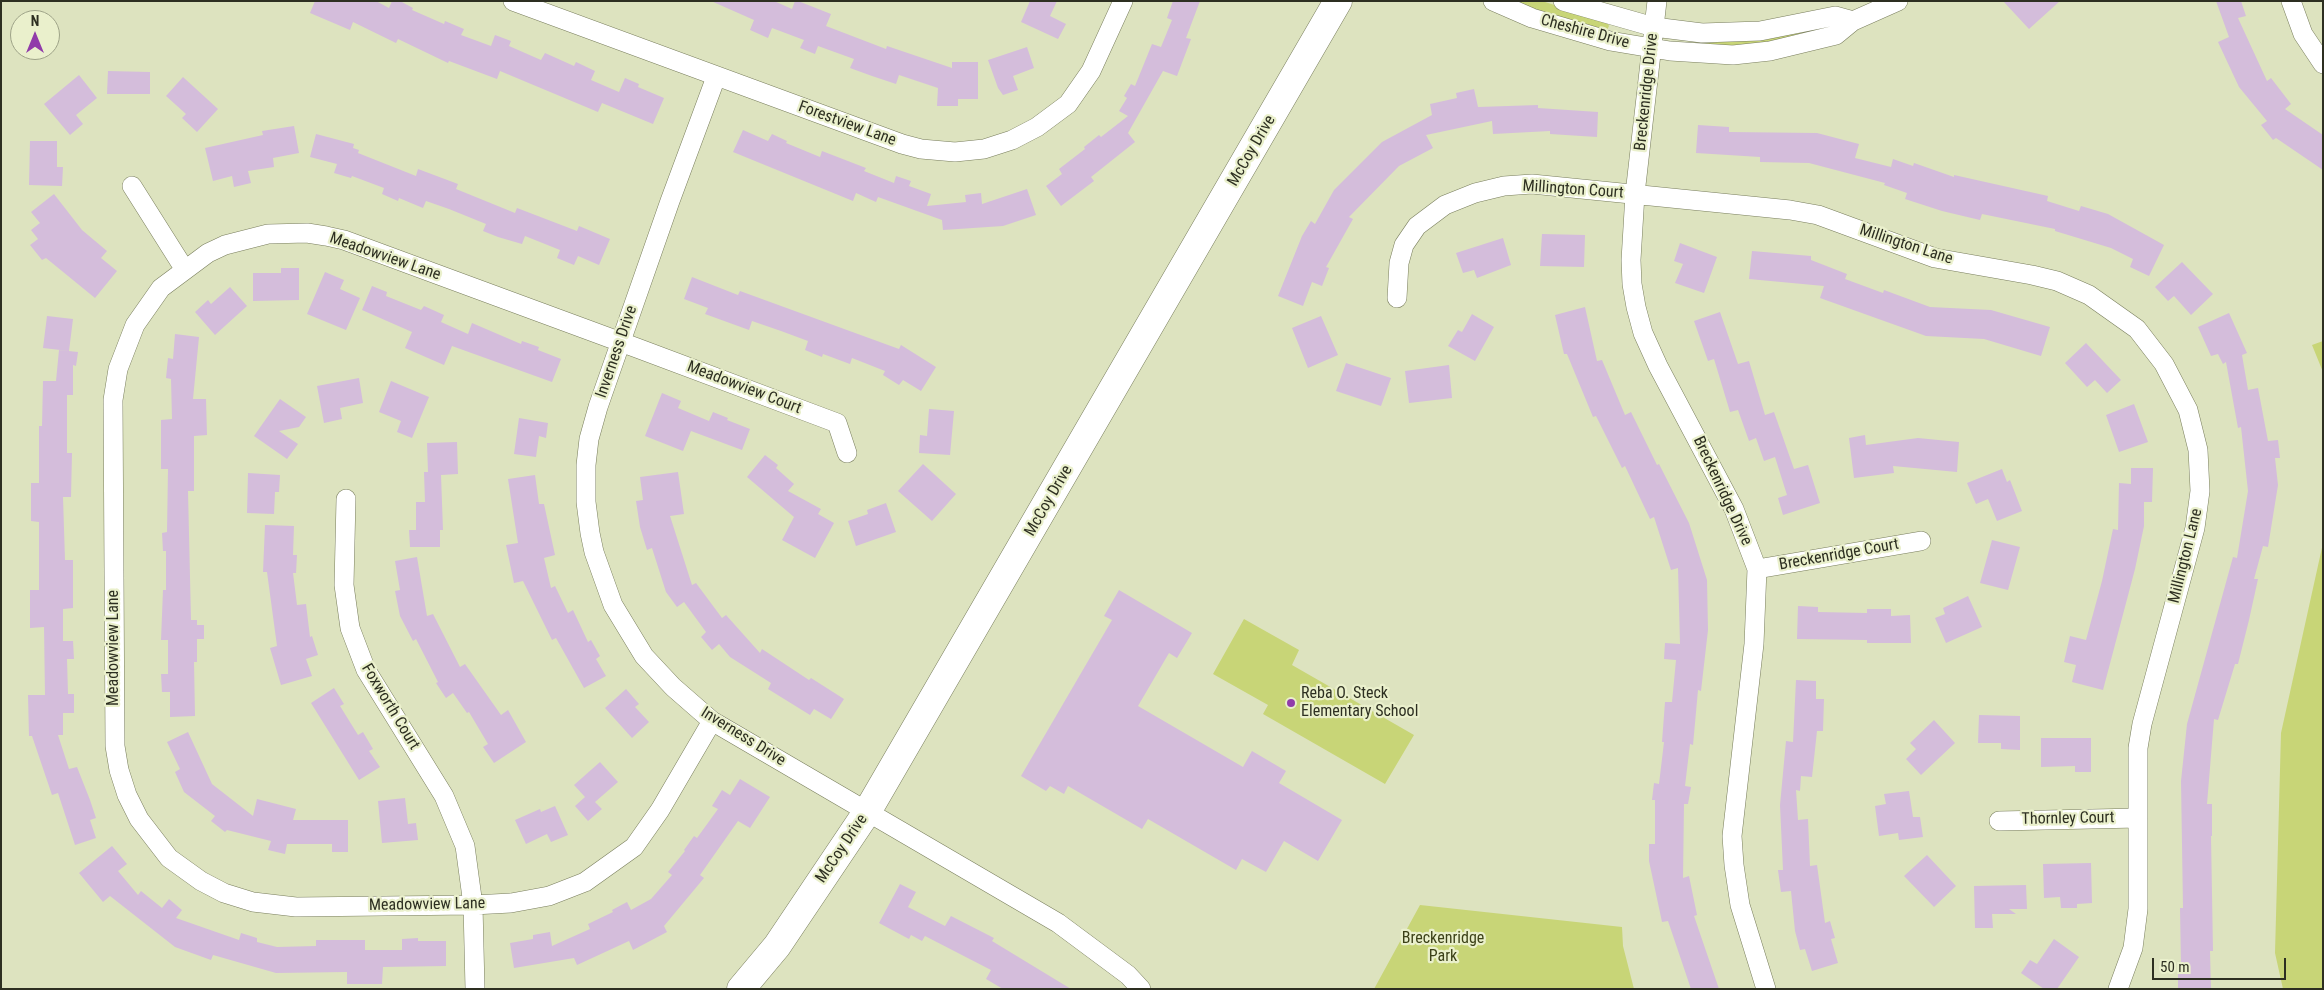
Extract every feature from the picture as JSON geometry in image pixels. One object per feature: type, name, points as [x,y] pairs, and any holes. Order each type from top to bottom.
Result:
[{"type":"street","name":"Forestview Lane","points":[[513,1],[716,77],[921,149],[955,152],[984,149],[1012,140],[1029,132],[1068,104],[1092,71],[1123,1]]},
{"type":"street","name":"McCoy Drive","points":[[741,989],[777,946],[867,812],[1338,1]]},
{"type":"street","name":"Cheshire Drive","points":[[1493,1],[1532,18],[1585,34],[1652,49],[1706,55],[1733,55],[1770,51],[1836,35],[1853,21],[1898,1]]},
{"type":"street","name":"Cheshire Drive","points":[[1563,1],[1601,14],[1654,27],[1702,33],[1760,31],[1836,16],[1853,21]]},
{"type":"street","name":"Breckenridge Drive","points":[[1656,1],[1635,194],[1631,260],[1632,284],[1643,333],[1658,366],[1724,490],[1758,569],[1754,644],[1732,836],[1740,905],[1766,989]]},
{"type":"street","points":[[2291,1],[2303,34],[2323,64]]},
{"type":"street","name":"Inverness Drive","points":[[716,77],[621,342],[589,439],[586,465],[586,502],[594,552],[613,605],[644,656],[673,687],[712,721],[1058,924],[1128,975],[1141,989]]},
{"type":"street","name":"Millington Court","points":[[1397,298],[1398,263],[1404,245],[1417,226],[1445,205],[1475,193],[1504,186],[1532,184],[1635,194]]},
{"type":"street","points":[[132,186],[185,270]]},
{"type":"street","name":"Millington Lane","points":[[1635,194],[1790,210],[1818,215],[1935,258],[2032,274],[2057,281],[2089,295],[2138,329],[2172,377],[2188,410],[2198,450],[2200,484],[2195,528],[2142,724],[2137,763],[2138,909],[2134,948],[2118,989]]},
{"type":"street","name":"Meadowview Lane","points":[[621,342],[344,240],[326,236],[289,232],[242,239],[208,253],[162,288],[135,325],[118,369],[113,400],[114,732],[119,770],[127,795],[142,824],[169,858],[201,881],[224,893],[253,902],[296,907],[511,903],[549,896],[568,890],[602,871],[634,847],[660,810],[712,721]]},
{"type":"street","name":"Meadowview Court","points":[[621,342],[837,423],[847,453]]},
{"type":"street","name":"Foxworth Court","points":[[346,499],[344,585],[350,628],[366,670],[430,770],[454,817],[465,846],[473,905],[475,989]]},
{"type":"street","name":"Breckenridge Court","points":[[1758,569],[1921,541]]},
{"type":"street","name":"Thornley Court","points":[[1999,821],[2138,818]]},
{"type":"green space","points":[[1507,1],[1542,1],[1607,22],[1609,26],[1607,30],[1602,31]]},
{"type":"green space","points":[[1834,23],[1832,28],[1751,47],[1694,44],[1746,40]]},
{"type":"green space","points":[[2323,341],[2323,372],[2312,345]]},
{"type":"green space","points":[[2323,543],[2323,989],[2283,989],[2275,953],[2281,733]]},
{"type":"green space","points":[[1244,619],[1299,650],[1292,665],[1414,735],[1385,784],[1263,714],[1268,705],[1213,674]]},
{"type":"green space","name":"Breckenridge Park","points":[[1420,905],[1622,927],[1623,946],[1634,989],[1374,989]]},
{"type":"building","points":[[315,1],[376,1],[389,8],[392,1],[400,1],[413,8],[412,10],[444,24],[445,21],[464,29],[461,35],[491,46],[495,35],[511,41],[509,46],[541,60],[545,53],[574,66],[576,62],[595,71],[591,80],[619,92],[625,78],[639,84],[638,87],[664,98],[653,124],[602,103],[598,112],[500,71],[497,79],[449,61],[448,63],[398,39],[396,43],[353,22],[350,30],[310,13]]},
{"type":"building","points":[[711,1],[774,1],[792,9],[795,1],[798,1],[831,14],[826,26],[886,49],[887,46],[952,68],[952,62],[978,62],[978,99],[958,99],[958,106],[937,106],[938,88],[899,75],[896,84],[872,76],[850,68],[854,59],[818,46],[815,54],[800,48],[804,40],[772,28],[768,38],[750,30],[754,20]]},
{"type":"building","points":[[1030,1],[1057,1],[1050,16],[1066,24],[1058,39],[1021,22]]},
{"type":"building","points":[[1173,1],[1200,1],[1186,38],[1191,39],[1177,76],[1163,71],[1128,133],[1135,142],[1091,177],[1094,181],[1061,206],[1046,186],[1062,174],[1059,169],[1085,149],[1084,147],[1099,135],[1101,137],[1128,116],[1119,111],[1127,98],[1124,96],[1131,84],[1135,86],[1152,44],[1161,47],[1172,20],[1167,18]]},
{"type":"building","points":[[2003,1],[2060,1],[2029,29]]},
{"type":"building","points":[[2216,1],[2241,1],[2246,16],[2238,18],[2267,81],[2271,78],[2291,104],[2285,109],[2323,135],[2323,170],[2276,138],[2273,140],[2261,125],[2267,121],[2239,87],[2218,42],[2229,37]]},
{"type":"building","points":[[1027,47],[1034,68],[1013,76],[1018,90],[1003,95],[998,88],[988,60]]},
{"type":"building","points":[[108,71],[150,72],[150,94],[107,94]]},
{"type":"building","points":[[79,75],[97,98],[76,115],[83,124],[70,135],[44,104]]},
{"type":"building","points":[[183,77],[218,109],[197,132],[182,118],[186,114],[166,96]]},
{"type":"building","points":[[1474,89],[1478,107],[1538,105],[1538,108],[1598,112],[1597,137],[1550,134],[1550,131],[1493,134],[1492,121],[1426,135],[1433,148],[1399,166],[1349,217],[1353,219],[1326,267],[1329,268],[1322,286],[1312,282],[1303,306],[1278,296],[1302,236],[1311,221],[1315,224],[1334,190],[1382,142],[1432,115],[1430,104],[1457,98],[1456,93]]},
{"type":"building","points":[[1698,125],[1729,127],[1729,132],[1817,133],[1859,144],[1855,158],[1891,167],[1893,159],[1913,166],[1914,163],[1954,177],[1954,175],[2048,196],[2047,201],[2079,211],[2081,206],[2108,214],[2164,245],[2149,276],[2130,267],[2133,259],[2111,248],[2055,231],[2055,229],[1982,214],[1980,220],[1942,211],[1905,199],[1907,193],[1884,185],[1885,183],[1809,163],[1760,162],[1760,157],[1696,153]]},
{"type":"building","points":[[294,126],[299,153],[273,158],[274,167],[248,171],[251,183],[234,187],[232,176],[213,181],[205,148],[263,135],[262,131]]},
{"type":"building","points":[[743,130],[768,141],[772,134],[787,141],[786,143],[820,157],[822,151],[866,168],[864,171],[894,183],[896,176],[911,181],[909,186],[931,194],[927,206],[966,202],[965,195],[981,193],[982,204],[1027,189],[1036,215],[1003,226],[943,230],[942,220],[878,197],[876,202],[856,193],[853,201],[733,152]]},
{"type":"building","points":[[316,134],[354,144],[353,148],[359,150],[358,153],[416,176],[418,169],[458,184],[456,189],[515,213],[517,208],[577,231],[579,226],[610,239],[599,265],[578,256],[574,265],[557,258],[560,250],[525,236],[522,244],[498,237],[483,231],[486,224],[449,209],[426,201],[423,208],[399,198],[398,201],[382,194],[384,188],[352,176],[351,178],[334,173],[337,164],[310,157]]},
{"type":"building","points":[[30,141],[57,141],[57,167],[63,167],[62,186],[29,185]]},
{"type":"building","points":[[54,194],[82,230],[107,251],[101,258],[117,271],[95,298],[46,258],[42,260],[30,245],[38,239],[31,230],[40,223],[31,212]]},
{"type":"building","points":[[1542,234],[1585,235],[1584,267],[1540,266]]},
{"type":"building","points":[[1503,238],[1511,265],[1477,278],[1474,270],[1463,273],[1456,253]]},
{"type":"building","points":[[1680,243],[1717,257],[1704,293],[1675,283],[1683,264],[1674,261]]},
{"type":"building","points":[[1752,251],[1811,256],[1811,260],[1847,274],[1845,279],[1883,293],[1884,290],[1930,307],[1991,310],[2050,327],[2041,356],[1984,339],[1926,336],[1820,298],[1824,286],[1749,279]]},
{"type":"building","points":[[2182,262],[2213,294],[2191,315],[2174,296],[2168,301],[2155,287]]},
{"type":"building","points":[[281,268],[299,268],[299,300],[253,301],[253,273],[281,273]]},
{"type":"building","points":[[325,272],[344,280],[340,289],[360,298],[346,330],[307,314]]},
{"type":"building","points":[[692,277],[738,295],[740,291],[899,349],[901,345],[936,367],[921,391],[903,380],[899,385],[883,375],[885,371],[852,358],[850,364],[823,354],[822,357],[805,350],[808,341],[781,331],[752,321],[749,330],[705,314],[708,308],[684,299]]},
{"type":"building","points":[[372,286],[387,292],[386,296],[421,310],[424,306],[444,315],[441,322],[468,334],[472,323],[521,344],[522,341],[539,347],[538,350],[561,359],[552,382],[452,346],[444,365],[405,348],[412,332],[362,310]]},
{"type":"building","points":[[230,287],[247,306],[215,335],[195,312],[208,300],[211,304]]},
{"type":"building","points":[[1585,307],[1597,361],[1602,360],[1625,415],[1631,412],[1657,465],[1659,464],[1689,523],[1707,580],[1708,630],[1701,691],[1698,690],[1693,745],[1690,744],[1685,786],[1691,787],[1688,804],[1684,804],[1683,878],[1689,876],[1697,915],[1694,916],[1719,989],[1691,989],[1668,921],[1662,922],[1649,861],[1649,844],[1655,844],[1655,800],[1652,800],[1654,783],[1659,784],[1664,742],[1662,742],[1665,702],[1672,702],[1676,660],[1664,659],[1665,643],[1680,644],[1678,568],[1671,570],[1654,517],[1650,519],[1625,466],[1622,468],[1596,416],[1593,417],[1567,354],[1564,354],[1555,315]]},
{"type":"building","points":[[1720,312],[1738,364],[1749,361],[1765,415],[1774,412],[1794,469],[1808,465],[1820,503],[1783,515],[1778,498],[1787,495],[1775,457],[1764,461],[1756,438],[1749,441],[1738,410],[1730,412],[1714,359],[1708,361],[1694,321]]},
{"type":"building","points":[[2229,313],[2247,353],[2242,355],[2248,390],[2258,388],[2268,441],[2278,440],[2280,458],[2275,458],[2278,485],[2268,547],[2263,546],[2254,579],[2258,579],[2238,664],[2235,664],[2218,720],[2214,719],[2207,804],[2212,804],[2213,951],[2210,951],[2211,989],[2178,989],[2178,966],[2181,966],[2180,908],[2183,908],[2181,781],[2187,724],[2233,557],[2237,558],[2248,491],[2241,427],[2238,428],[2226,362],[2223,364],[2218,354],[2211,356],[2198,327]]},
{"type":"building","points":[[1472,314],[1494,327],[1475,361],[1448,346],[1458,330],[1462,332]]},
{"type":"building","points":[[47,316],[73,319],[69,351],[43,348]]},
{"type":"building","points":[[1321,316],[1338,355],[1308,368],[1292,328]]},
{"type":"building","points":[[175,334],[199,337],[193,399],[206,399],[207,435],[194,436],[194,491],[188,491],[191,620],[197,620],[197,625],[204,625],[204,639],[197,639],[197,662],[194,662],[195,716],[170,717],[170,692],[162,692],[161,674],[168,674],[168,640],[161,640],[163,590],[166,590],[166,551],[163,551],[162,533],[167,532],[168,469],[161,469],[161,420],[172,419],[171,379],[166,378],[168,358],[173,359]]},
{"type":"building","points":[[2086,343],[2121,380],[2107,393],[2095,380],[2087,387],[2065,363]]},
{"type":"building","points":[[59,350],[78,352],[76,366],[73,365],[73,395],[67,395],[67,453],[72,453],[71,497],[63,497],[65,560],[73,560],[73,608],[63,609],[63,641],[73,641],[74,659],[67,659],[68,694],[74,694],[74,713],[63,713],[63,735],[58,735],[69,769],[77,767],[96,818],[90,820],[96,838],[75,845],[58,793],[52,795],[32,736],[29,736],[28,695],[45,695],[44,627],[30,628],[30,590],[39,590],[39,522],[31,521],[31,483],[39,483],[39,426],[42,426],[43,381],[56,381]]},
{"type":"building","points":[[1346,363],[1391,378],[1381,406],[1336,391]]},
{"type":"building","points":[[1449,365],[1452,398],[1409,403],[1405,371]]},
{"type":"building","points":[[359,378],[363,403],[340,408],[342,419],[324,423],[317,386]]},
{"type":"building","points":[[391,381],[429,397],[412,438],[397,432],[401,421],[379,412]]},
{"type":"building","points":[[662,393],[681,401],[678,408],[709,421],[713,412],[750,429],[742,450],[691,431],[683,451],[645,436]]},
{"type":"building","points":[[280,399],[306,417],[299,427],[279,431],[298,444],[287,459],[254,436]]},
{"type":"building","points":[[2134,404],[2148,442],[2119,452],[2106,415]]},
{"type":"building","points":[[929,409],[954,411],[950,455],[919,453],[920,435],[927,436]]},
{"type":"building","points":[[519,418],[548,423],[546,438],[539,436],[536,457],[514,454]]},
{"type":"building","points":[[1865,435],[1866,445],[1918,438],[1959,442],[1957,472],[1893,466],[1894,473],[1854,478],[1849,438]]},
{"type":"building","points":[[457,442],[458,474],[441,475],[443,530],[440,530],[440,547],[410,547],[409,530],[416,530],[416,502],[425,502],[424,472],[428,472],[427,443]]},
{"type":"building","points":[[765,455],[778,465],[776,468],[794,484],[788,491],[821,509],[818,514],[834,523],[815,558],[782,540],[794,517],[747,477]]},
{"type":"building","points":[[923,464],[956,494],[932,521],[898,491]]},
{"type":"building","points":[[2131,468],[2153,468],[2152,502],[2144,502],[2144,526],[2135,569],[2103,690],[2072,682],[2076,665],[2064,662],[2070,636],[2086,640],[2102,581],[2113,529],[2118,530],[2119,483],[2131,484]]},
{"type":"building","points":[[2002,469],[2007,482],[2010,480],[2022,511],[1997,521],[1988,499],[1976,504],[1967,483]]},
{"type":"building","points":[[678,472],[684,514],[670,516],[692,585],[696,583],[722,618],[726,615],[760,653],[762,649],[809,680],[811,678],[844,699],[831,719],[814,709],[810,715],[768,689],[771,683],[730,657],[719,644],[712,650],[701,637],[706,632],[684,602],[677,607],[666,592],[652,548],[647,550],[640,527],[636,501],[643,500],[640,477]]},
{"type":"building","points":[[248,473],[280,475],[279,492],[275,492],[274,514],[247,513]]},
{"type":"building","points":[[535,475],[539,504],[544,504],[555,555],[544,558],[551,588],[555,586],[568,613],[573,610],[588,642],[591,640],[600,656],[596,659],[606,676],[584,688],[556,638],[552,640],[523,581],[514,583],[506,545],[518,543],[508,479]]},
{"type":"building","points":[[886,503],[896,532],[856,546],[848,521],[868,514],[867,510]]},
{"type":"building","points":[[265,525],[294,526],[293,555],[297,555],[296,573],[293,573],[297,605],[306,604],[310,637],[312,636],[318,655],[306,659],[312,676],[281,685],[270,648],[277,646],[267,572],[263,572]]},
{"type":"building","points":[[1992,540],[2020,547],[2008,590],[1980,583]]},
{"type":"building","points":[[417,557],[427,616],[433,614],[460,667],[465,664],[501,715],[508,710],[526,742],[494,763],[483,747],[488,744],[469,712],[467,713],[453,693],[446,698],[436,683],[438,682],[416,639],[413,641],[400,616],[395,591],[400,590],[395,561]]},
{"type":"building","points":[[1119,590],[1192,633],[1177,658],[1169,653],[1138,706],[1243,767],[1252,751],[1286,771],[1279,783],[1342,820],[1318,861],[1284,841],[1266,872],[1242,859],[1236,870],[1148,819],[1142,829],[1068,786],[1064,794],[1050,786],[1046,791],[1021,776],[1112,620],[1104,616]]},
{"type":"building","points":[[1968,596],[1982,627],[1946,643],[1935,618],[1945,614],[1943,608]]},
{"type":"building","points":[[1798,606],[1818,607],[1818,612],[1867,613],[1867,609],[1891,609],[1891,616],[1910,615],[1911,643],[1867,643],[1867,640],[1797,639]]},
{"type":"building","points":[[1796,680],[1816,681],[1816,699],[1824,699],[1823,731],[1817,731],[1812,777],[1801,776],[1800,791],[1796,790],[1798,820],[1808,819],[1810,866],[1817,865],[1825,923],[1830,921],[1835,938],[1831,939],[1838,963],[1812,971],[1805,949],[1800,950],[1795,931],[1791,891],[1781,892],[1778,870],[1783,870],[1780,805],[1786,741],[1793,742]]},
{"type":"building","points":[[334,688],[344,704],[340,706],[358,735],[363,732],[373,749],[369,751],[380,767],[359,780],[311,703]]},
{"type":"building","points":[[626,689],[639,704],[635,707],[649,722],[632,738],[605,708]]},
{"type":"building","points":[[1979,715],[2020,716],[2020,750],[2001,749],[2001,743],[1978,743]]},
{"type":"building","points":[[1934,720],[1955,743],[1921,775],[1906,759],[1916,749],[1910,743]]},
{"type":"building","points":[[188,732],[212,784],[253,816],[257,799],[296,809],[293,820],[348,820],[348,852],[332,852],[332,844],[287,844],[285,854],[268,850],[271,841],[227,830],[225,832],[211,821],[215,816],[184,792],[175,772],[180,769],[167,742]]},
{"type":"building","points":[[2041,738],[2091,738],[2091,772],[2075,772],[2075,766],[2041,767]]},
{"type":"building","points":[[600,762],[618,782],[595,802],[602,809],[588,821],[575,806],[585,797],[574,785]]},
{"type":"building","points":[[740,779],[770,797],[750,828],[738,821],[700,875],[704,878],[664,926],[667,932],[633,950],[629,941],[577,965],[574,958],[514,968],[510,943],[533,939],[533,935],[550,932],[552,946],[590,929],[588,924],[613,912],[612,910],[627,902],[631,910],[651,899],[672,875],[668,872],[694,836],[697,838],[718,809],[712,806],[722,790],[730,795]]},
{"type":"building","points":[[1909,791],[1913,817],[1920,817],[1923,837],[1899,840],[1898,833],[1879,836],[1875,806],[1886,804],[1884,794]]},
{"type":"building","points":[[405,798],[408,824],[416,823],[418,840],[382,843],[378,801]]},
{"type":"building","points":[[555,806],[568,835],[551,842],[547,834],[526,844],[515,820],[540,809],[541,812]]},
{"type":"building","points":[[112,846],[127,864],[118,871],[138,895],[141,891],[162,908],[169,899],[182,910],[176,918],[239,940],[241,933],[257,938],[257,942],[277,947],[316,946],[316,940],[365,940],[365,950],[402,950],[402,939],[418,938],[418,941],[446,941],[446,966],[383,967],[382,984],[347,984],[347,972],[276,973],[213,955],[211,960],[175,947],[110,896],[103,902],[79,873]]},
{"type":"building","points":[[1927,855],[1956,886],[1934,907],[1904,876]]},
{"type":"building","points":[[2091,863],[2092,903],[2077,904],[2077,908],[2061,908],[2060,897],[2044,898],[2043,864]]},
{"type":"building","points":[[900,884],[916,892],[908,907],[945,926],[951,916],[994,938],[992,941],[1071,989],[1003,989],[986,979],[991,970],[925,936],[922,941],[911,935],[909,939],[879,923]]},
{"type":"building","points":[[2026,885],[2027,909],[2009,909],[2016,914],[1992,914],[1993,928],[1975,928],[1974,886]]},
{"type":"building","points":[[2054,939],[2079,957],[2057,989],[2044,989],[2021,973],[2030,960],[2037,964]]},
{"type":"place","name":"Reba O. Steck Elementary School","points":[[1291,703]]}]
